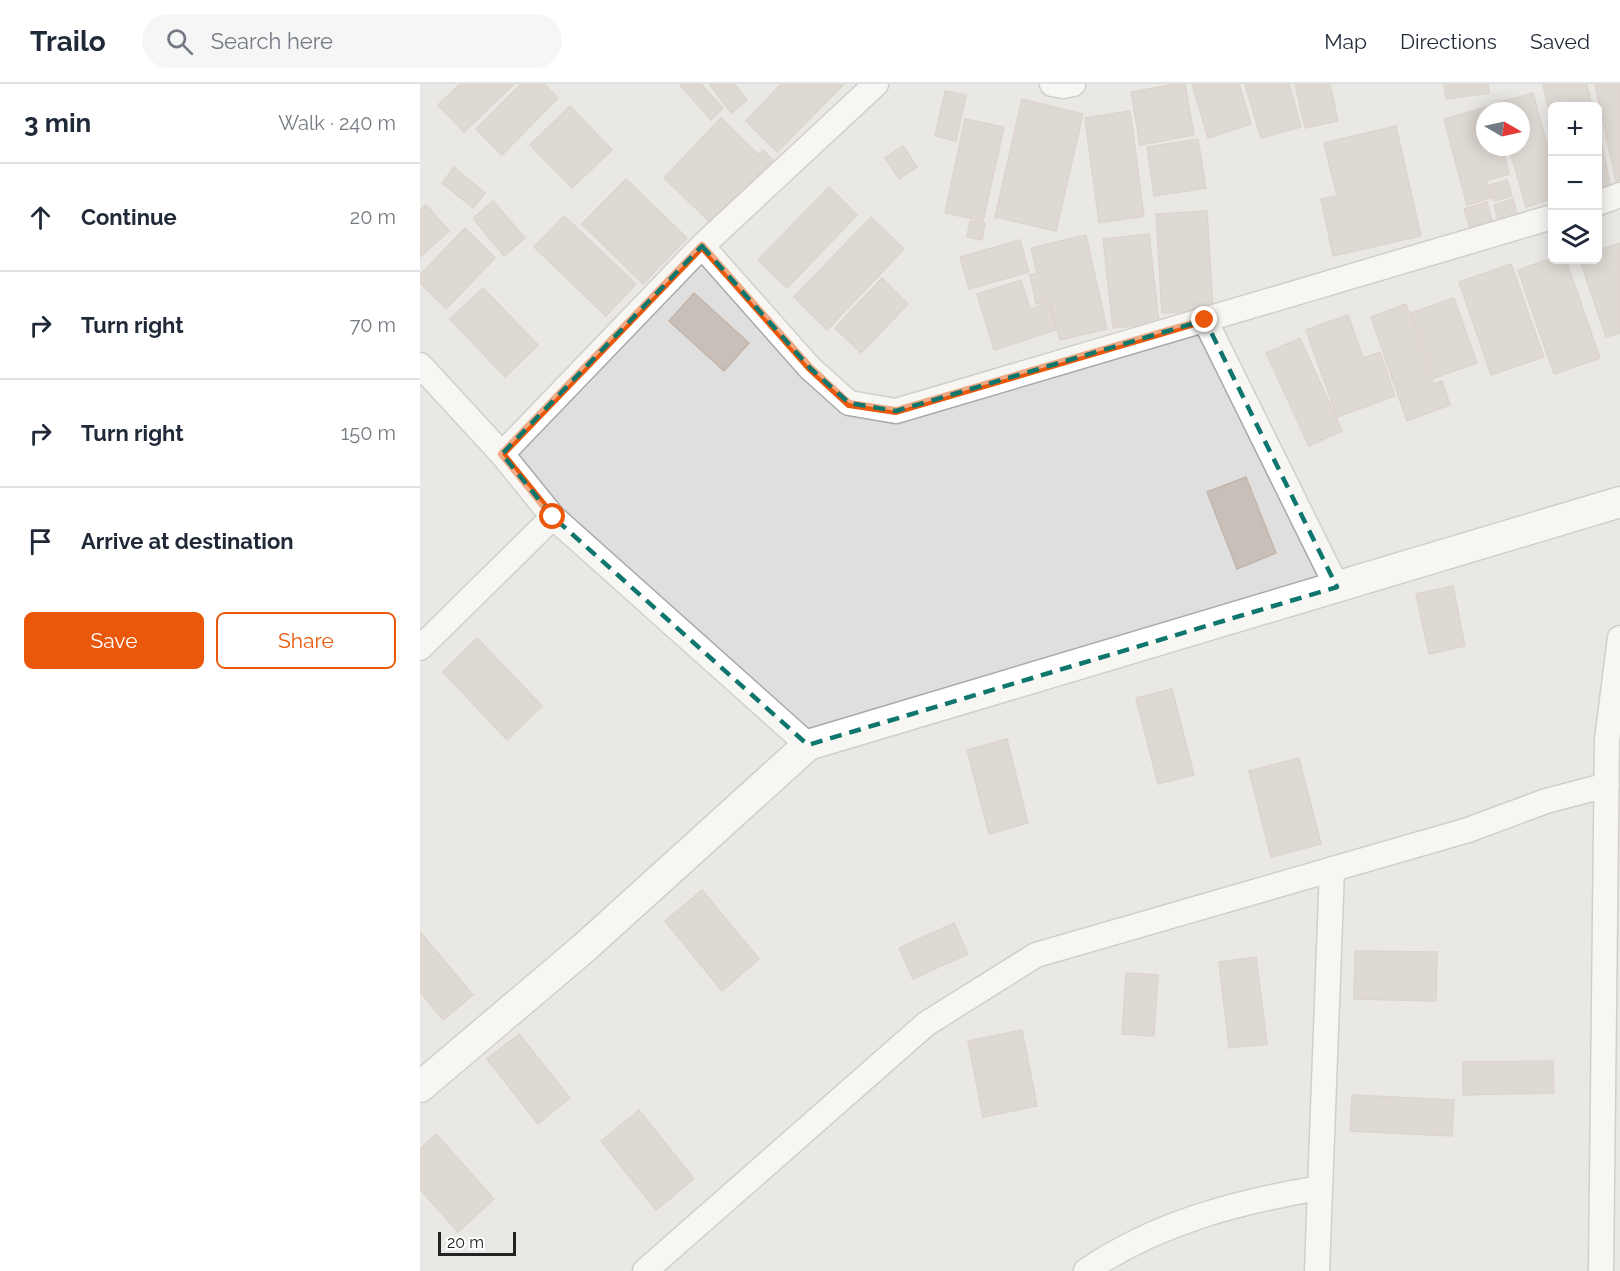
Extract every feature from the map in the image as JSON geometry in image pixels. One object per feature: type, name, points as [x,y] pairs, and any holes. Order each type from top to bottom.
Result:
[{"type":"street","points":[[502,454],[702,246],[876,84]]},
{"type":"street","points":[[1052,84],[1062,86],[1073,84]]},
{"type":"street","points":[[1602,201],[1620,195]]},
{"type":"street","points":[[702,246],[810,368],[849,404],[896,411],[1548,218]]},
{"type":"street","points":[[1205,320],[1337,587]]},
{"type":"street","points":[[420,365],[502,454],[553,517],[808,745]]},
{"type":"street","points":[[420,1088],[584,948],[808,745],[1620,502]]},
{"type":"street","points":[[420,648],[553,517]]},
{"type":"street","points":[[1601,1271],[1607,740],[1620,638]]},
{"type":"street","points":[[645,1271],[926,1024],[1036,955],[1468,830],[1546,801],[1607,785]]},
{"type":"street","points":[[1317,1271],[1332,869]]},
{"type":"street","points":[[1086,1271],[1114,1252],[1204,1213],[1253,1199],[1319,1188]]},
{"type":"highlighted area","points":[[702,246],[810,368],[849,403],[896,411],[1205,320],[1337,587],[808,745],[553,517],[502,454]]},
{"type":"shaded area","points":[[420,84],[1620,84],[1620,1271],[420,1271]]},
{"type":"building","points":[[460,84],[514,84],[464,132],[438,105]]},
{"type":"building","points":[[521,84],[544,84],[558,98],[502,155],[476,129]]},
{"type":"building","points":[[701,84],[723,108],[711,120],[680,85]]},
{"type":"building","points":[[735,84],[747,100],[731,113],[710,85]]},
{"type":"building","points":[[781,84],[844,84],[777,152],[746,121]]},
{"type":"building","points":[[1185,84],[1194,135],[1140,145],[1131,92]]},
{"type":"building","points":[[1192,84],[1239,84],[1251,124],[1208,138]]},
{"type":"building","points":[[1245,84],[1289,84],[1301,127],[1261,138]]},
{"type":"building","points":[[1295,84],[1330,84],[1338,121],[1305,128]]},
{"type":"building","points":[[1444,84],[1488,84],[1489,93],[1446,99]]},
{"type":"building","points":[[1587,84],[1591,102],[1548,102],[1548,106],[1543,85]]},
{"type":"building","points":[[1595,84],[1620,84],[1620,180],[1616,181],[1602,116],[1602,102],[1599,102]]},
{"type":"building","points":[[945,91],[966,95],[956,141],[935,136]]},
{"type":"building","points":[[1533,93],[1548,148],[1548,200],[1526,207],[1512,156],[1530,156],[1530,102],[1501,102]]},
{"type":"building","points":[[1022,99],[1083,114],[1056,231],[995,217]]},
{"type":"building","points":[[570,106],[612,150],[572,188],[530,145]]},
{"type":"building","points":[[1476,110],[1476,156],[1504,156],[1509,174],[1486,181],[1491,198],[1467,205],[1444,119]]},
{"type":"building","points":[[1130,111],[1144,216],[1099,223],[1085,118]]},
{"type":"building","points":[[721,118],[759,155],[763,150],[773,160],[712,224],[664,178]]},
{"type":"building","points":[[965,119],[1004,127],[983,221],[945,213]]},
{"type":"building","points":[[1396,126],[1421,236],[1333,256],[1321,199],[1337,196],[1324,143]]},
{"type":"building","points":[[1198,139],[1206,188],[1154,196],[1147,147]]},
{"type":"building","points":[[903,146],[917,167],[899,179],[885,158]]},
{"type":"building","points":[[1602,147],[1612,191],[1602,193]]},
{"type":"building","points":[[454,167],[485,193],[473,208],[442,183]]},
{"type":"building","points":[[626,179],[687,238],[643,284],[582,224]]},
{"type":"building","points":[[1507,180],[1512,196],[1494,201],[1489,185]]},
{"type":"building","points":[[829,187],[857,215],[787,288],[758,260]]},
{"type":"building","points":[[1513,199],[1519,221],[1500,226],[1494,205]]},
{"type":"building","points":[[493,201],[525,238],[504,256],[473,218]]},
{"type":"building","points":[[1487,202],[1494,228],[1472,234],[1464,209]]},
{"type":"building","points":[[426,205],[449,231],[420,257],[420,210]]},
{"type":"building","points":[[1207,211],[1213,310],[1162,313],[1156,214]]},
{"type":"building","points":[[564,216],[636,284],[606,316],[534,247]]},
{"type":"building","points":[[871,217],[904,249],[827,330],[794,297]]},
{"type":"building","points":[[970,221],[985,223],[982,240],[967,237]]},
{"type":"building","points":[[465,228],[495,258],[446,309],[420,283],[420,275]]},
{"type":"building","points":[[1149,234],[1159,323],[1113,328],[1103,239]]},
{"type":"building","points":[[1086,235],[1107,329],[1060,340],[1050,301],[1036,304],[1030,275],[1037,273],[1031,248]]},
{"type":"building","points":[[1020,240],[1029,272],[969,289],[960,257]]},
{"type":"building","points":[[1620,243],[1620,333],[1606,337],[1581,264],[1602,264],[1602,249]]},
{"type":"building","points":[[1548,259],[1548,264],[1567,264],[1600,358],[1554,374],[1518,270]]},
{"type":"building","points":[[1511,264],[1544,357],[1491,375],[1459,282]]},
{"type":"building","points":[[882,278],[908,304],[861,353],[835,328]]},
{"type":"building","points":[[1021,280],[1030,309],[1049,303],[1056,330],[994,350],[977,294]]},
{"type":"building","points":[[483,288],[538,345],[505,377],[450,319]]},
{"type":"building","points":[[694,293],[749,343],[724,371],[669,321]]},
{"type":"building","points":[[1454,298],[1477,363],[1434,378],[1411,313]]},
{"type":"building","points":[[1406,304],[1434,384],[1442,381],[1450,405],[1407,421],[1371,317]]},
{"type":"building","points":[[1348,315],[1363,358],[1380,352],[1395,396],[1337,417],[1306,330]]},
{"type":"building","points":[[1300,338],[1342,431],[1309,446],[1266,353]]},
{"type":"building","points":[[1246,477],[1276,553],[1237,569],[1207,492]]},
{"type":"building","points":[[1453,586],[1465,646],[1429,654],[1416,594]]},
{"type":"building","points":[[477,638],[542,706],[507,740],[443,672]]},
{"type":"building","points":[[1172,689],[1194,775],[1158,784],[1136,698]]},
{"type":"building","points":[[1007,739],[1028,823],[989,834],[967,750]]},
{"type":"building","points":[[1299,758],[1321,844],[1271,857],[1249,771]]},
{"type":"building","points":[[702,890],[759,959],[722,991],[665,921]]},
{"type":"building","points":[[954,923],[968,954],[913,979],[899,948]]},
{"type":"building","points":[[420,932],[473,995],[443,1020],[420,992]]},
{"type":"building","points":[[1355,951],[1437,952],[1436,1001],[1354,999]]},
{"type":"building","points":[[1256,957],[1267,1044],[1229,1048],[1219,962]]},
{"type":"building","points":[[1126,973],[1158,975],[1154,1036],[1122,1034]]},
{"type":"building","points":[[1022,1030],[1037,1106],[983,1117],[968,1041]]},
{"type":"building","points":[[519,1034],[570,1098],[538,1124],[487,1059]]},
{"type":"building","points":[[1553,1061],[1554,1093],[1463,1095],[1463,1062]]},
{"type":"building","points":[[1352,1095],[1454,1100],[1452,1136],[1350,1131]]},
{"type":"building","points":[[639,1110],[694,1179],[656,1210],[601,1141]]},
{"type":"building","points":[[436,1134],[494,1199],[458,1232],[420,1189],[420,1149]]},
{"type":"route","points":[[553,517],[502,454],[702,246],[810,368],[849,404],[896,411],[1205,320]]}]
